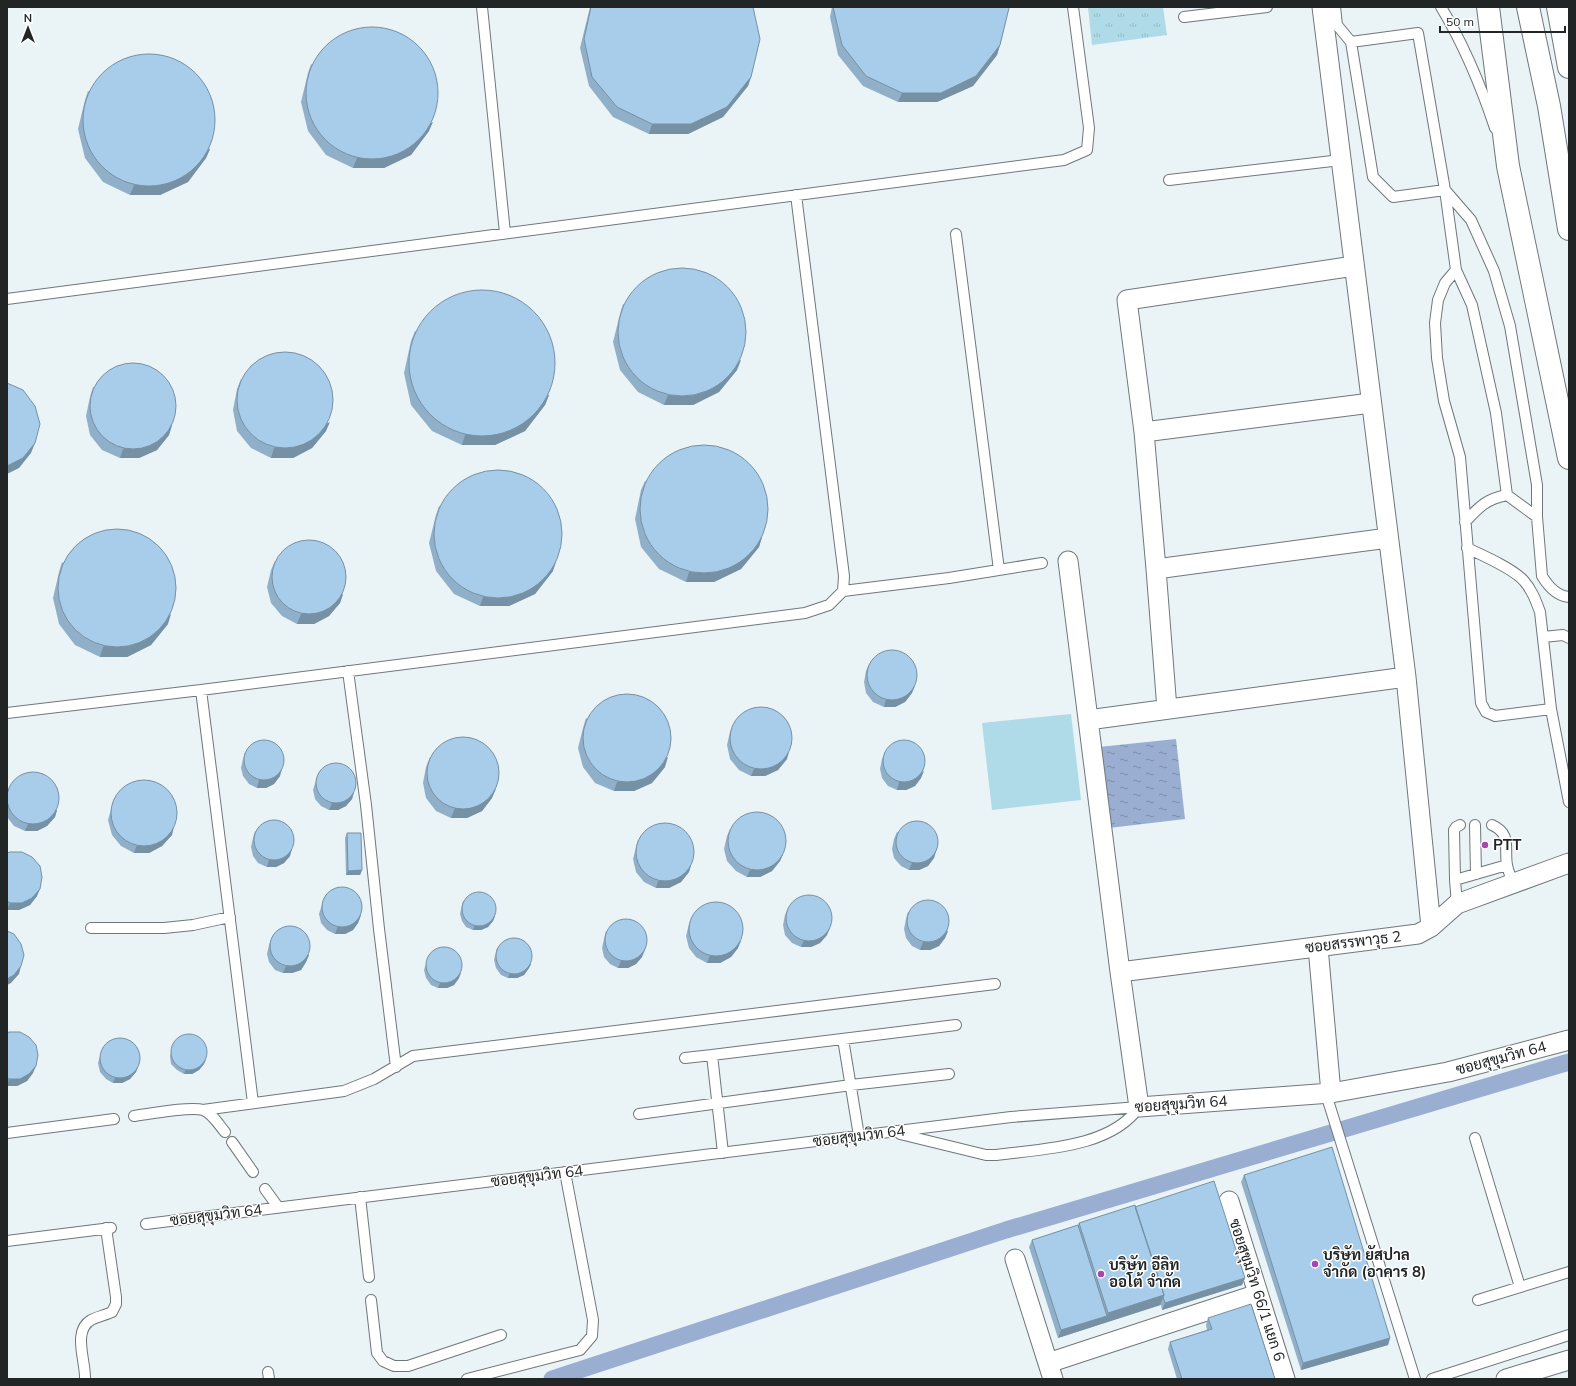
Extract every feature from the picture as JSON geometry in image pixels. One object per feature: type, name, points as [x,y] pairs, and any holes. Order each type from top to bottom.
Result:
[{"type":"highway","points":[[1488,7],[1508,166],[1569,458]]},
{"type":"highway","points":[[1528,7],[1548,106],[1569,229]]},
{"type":"highway","points":[[1542,7],[1569,152]]},
{"type":"highway","points":[[1558,7],[1569,67]]},
{"type":"street","points":[[1322,7],[1406,677],[1431,927]]},
{"type":"street","points":[[1167,709],[1144,432],[1127,300],[1354,266]]},
{"type":"street","points":[[1144,432],[1371,403]]},
{"type":"street","points":[[1156,568],[1388,538]]},
{"type":"street","points":[[1068,561],[1120,972],[1139,1107]]},
{"type":"street","points":[[1088,720],[1406,677]]},
{"type":"street","name":"ซอยสรรพาวุธ 2","points":[[1120,972],[1418,934],[1431,927],[1457,904],[1569,863]]},
{"type":"street","points":[[1318,947],[1328,1093]]},
{"type":"street","name":"ซอยสุขุมวิท 64","points":[[1139,1107],[1328,1093],[1448,1072],[1569,1040]]},
{"type":"street","name":"ซอยสุขุมวิท 66/1 แยก 6","points":[[1229,1202],[1285,1379]]},
{"type":"street","points":[[1015,1258],[1051,1371],[1258,1294]]},
{"type":"street","points":[[1506,1379],[1569,1360]]},
{"type":"lane","points":[[482,7],[505,233]]},
{"type":"lane","points":[[7,298],[1064,160],[1087,150],[1089,128],[1073,7]]},
{"type":"lane","points":[[1184,17],[1268,7]]},
{"type":"lane","points":[[1335,7],[1337,25],[1351,42],[1373,177],[1393,197],[1445,190]]},
{"type":"lane","points":[[1441,7],[1451,24],[1481,88],[1508,166]]},
{"type":"lane","points":[[1351,42],[1418,33],[1445,190],[1456,270],[1472,305],[1496,413],[1507,495]]},
{"type":"lane","points":[[1169,180],[1341,160]]},
{"type":"lane","points":[[1445,190],[1471,220],[1494,271],[1510,326],[1537,485],[1537,517],[1541,568],[1546,582],[1554,591],[1569,597]]},
{"type":"lane","points":[[796,195],[844,576],[843,591]]},
{"type":"lane","points":[[956,234],[999,570]]},
{"type":"lane","points":[[1456,270],[1445,283],[1438,300],[1435,323],[1437,358],[1444,401],[1460,457],[1481,703],[1486,712],[1495,716],[1551,710]]},
{"type":"lane","points":[[1466,522],[1479,507],[1493,497],[1507,495],[1537,517]]},
{"type":"lane","points":[[1467,548],[1515,573],[1524,580],[1534,596],[1540,612],[1551,710],[1569,802]]},
{"type":"lane","points":[[7,713],[201,690],[805,613],[829,605],[843,591],[949,578],[1042,563]]},
{"type":"lane","points":[[1524,580],[1530,581],[1539,573],[1541,568]]},
{"type":"lane","points":[[1543,637],[1563,635],[1569,638]]},
{"type":"lane","points":[[348,671],[366,805],[396,1067]]},
{"type":"lane","points":[[201,690],[253,1103]]},
{"type":"lane","points":[[1457,904],[1454,830],[1460,825]]},
{"type":"lane","points":[[1475,825],[1476,874]]},
{"type":"lane","points":[[1492,825],[1501,831],[1506,838],[1507,865],[1513,883]]},
{"type":"lane","points":[[1455,880],[1507,865]]},
{"type":"lane","points":[[91,928],[164,928],[193,925],[230,917]]},
{"type":"lane","points":[[134,1116],[191,1109],[203,1110],[344,1091],[374,1079],[413,1056],[436,1052],[995,984]]},
{"type":"lane","points":[[685,1058],[956,1025]]},
{"type":"lane","points":[[843,1039],[859,1136]]},
{"type":"lane","points":[[712,1055],[723,1153]]},
{"type":"lane","points":[[639,1114],[851,1085],[949,1074]]},
{"type":"lane","points":[[1328,1093],[1339,1139],[1415,1379]]},
{"type":"lane","points":[[890,1132],[931,1140],[986,1155],[996,1155],[1080,1143],[1100,1137],[1131,1117],[1139,1107]]},
{"type":"lane","name":"ซอยสุขุมวิท 64","points":[[146,1224],[1011,1117],[1139,1107]]},
{"type":"lane","points":[[203,1110],[212,1116],[225,1132]]},
{"type":"lane","points":[[7,1133],[114,1119]]},
{"type":"lane","points":[[1475,1138],[1520,1288]]},
{"type":"lane","points":[[232,1142],[253,1172]]},
{"type":"lane","points":[[467,1379],[580,1350],[592,1336],[593,1320],[565,1172]]},
{"type":"lane","points":[[265,1189],[278,1207]]},
{"type":"lane","points":[[360,1197],[369,1277]]},
{"type":"lane","points":[[7,1241],[108,1228],[116,1304],[112,1312],[90,1321],[83,1328],[81,1338],[85,1379]]},
{"type":"lane","points":[[1478,1300],[1569,1272]]},
{"type":"lane","points":[[372,1300],[377,1353],[383,1361],[394,1366],[408,1366],[501,1335]]},
{"type":"lane","points":[[1432,1379],[1569,1335]]},
{"type":"green space","points":[[1088,7],[1163,7],[1167,35],[1092,45]]},
{"type":"green space","points":[[1071,714],[1081,800],[992,810],[982,723]]},
{"type":"water","points":[[1176,739],[1185,819],[1109,828],[1099,747]]},
{"type":"building","points":[[591,7],[753,7],[760,39],[751,77],[727,107],[691,124],[652,124],[617,107],[592,77],[584,39]]},
{"type":"building","points":[[833,7],[1009,8],[1000,45],[976,76],[941,93],[902,93],[866,76],[842,45]]},
{"type":"building","points":[[378,27],[397,32],[409,38],[419,46],[427,56],[433,68],[437,80],[437,106],[433,118],[427,130],[419,140],[409,148],[397,154],[385,158],[366,159],[347,154],[335,148],[325,140],[317,130],[311,118],[307,106],[306,87],[311,68],[317,56],[325,46],[335,38],[347,32],[359,28]]},
{"type":"building","points":[[155,54],[174,59],[186,65],[196,73],[204,83],[210,95],[214,107],[214,133],[210,145],[204,157],[196,167],[186,175],[174,181],[162,185],[143,186],[124,181],[112,175],[102,167],[94,157],[88,145],[84,133],[83,114],[88,95],[94,83],[102,73],[112,65],[124,59],[136,55]]},
{"type":"building","points":[[682,268],[694,269],[706,273],[727,287],[741,308],[745,320],[745,344],[741,356],[727,377],[706,391],[694,395],[682,396],[670,395],[658,391],[637,377],[623,356],[619,344],[618,332],[619,320],[623,308],[637,287],[658,273],[670,269]]},
{"type":"building","points":[[482,290],[503,293],[510,296],[528,307],[538,317],[552,342],[555,363],[552,384],[549,391],[538,409],[528,419],[503,433],[482,436],[461,433],[454,430],[436,419],[426,409],[412,384],[409,363],[412,342],[415,335],[426,317],[436,307],[461,293]]},
{"type":"building","points":[[285,352],[303,355],[319,366],[330,382],[333,400],[330,418],[319,434],[303,445],[285,448],[267,445],[251,434],[240,418],[237,400],[240,382],[251,366],[267,355]]},
{"type":"building","points":[[133,363],[149,366],[157,370],[169,382],[173,390],[176,406],[173,422],[169,430],[157,442],[149,446],[133,449],[117,446],[109,442],[97,430],[93,422],[90,406],[93,390],[97,382],[109,370],[117,366]]},
{"type":"building","points":[[7,383],[23,390],[35,406],[40,424],[35,443],[23,458],[7,466]]},
{"type":"building","points":[[698,445],[710,445],[728,450],[749,464],[763,485],[767,497],[767,521],[763,533],[749,554],[739,562],[723,570],[710,573],[698,573],[680,568],[659,554],[651,544],[643,528],[640,515],[640,503],[645,485],[659,464],[669,456],[685,448]]},
{"type":"building","points":[[498,470],[510,471],[522,475],[543,489],[557,510],[561,522],[561,546],[557,558],[543,579],[522,593],[510,597],[498,598],[486,597],[474,593],[453,579],[439,558],[435,546],[434,534],[435,522],[439,510],[453,489],[474,475],[486,471]]},
{"type":"building","points":[[117,529],[140,533],[159,546],[172,565],[176,588],[172,611],[159,630],[140,643],[117,647],[94,643],[75,630],[62,611],[58,588],[62,565],[75,546],[94,533]]},
{"type":"building","points":[[302,540],[316,540],[330,546],[340,556],[346,570],[344,591],[340,598],[330,608],[316,614],[302,614],[288,608],[278,598],[272,584],[272,570],[278,556],[288,546]]},
{"type":"building","points":[[892,650],[901,652],[910,657],[915,666],[917,675],[915,684],[910,693],[901,698],[892,700],[883,698],[874,693],[869,684],[867,675],[869,666],[874,657],[883,652]]},
{"type":"building","points":[[618,694],[636,694],[652,701],[664,713],[671,729],[671,747],[664,763],[652,775],[636,782],[618,782],[602,775],[590,763],[583,747],[583,729],[590,713],[602,701]]},
{"type":"building","points":[[761,707],[773,709],[783,716],[790,726],[792,738],[790,750],[783,760],[773,767],[761,769],[749,767],[739,760],[732,750],[730,738],[732,726],[739,716],[749,709]]},
{"type":"building","points":[[463,737],[483,743],[493,753],[499,773],[493,793],[483,803],[463,809],[443,803],[433,793],[427,773],[433,753],[443,743]]},
{"type":"building","points":[[268,740],[275,743],[281,749],[284,760],[283,768],[275,777],[268,780],[260,780],[253,777],[245,768],[244,756],[247,749],[256,741]]},
{"type":"building","points":[[900,740],[908,740],[916,743],[922,749],[925,761],[922,773],[916,779],[908,782],[900,782],[892,779],[886,773],[883,765],[883,757],[886,749],[892,743]]},
{"type":"building","points":[[340,763],[347,766],[353,772],[356,783],[355,791],[347,800],[340,803],[332,803],[325,800],[317,791],[316,779],[319,772],[328,764]]},
{"type":"building","points":[[33,772],[47,776],[55,784],[59,798],[55,812],[47,820],[33,824],[19,820],[11,812],[7,798],[11,784],[19,776]]},
{"type":"building","points":[[144,780],[157,783],[167,790],[174,800],[177,813],[174,826],[167,836],[157,843],[144,846],[131,843],[121,836],[114,826],[111,813],[114,800],[121,790],[131,783]]},
{"type":"building","points":[[757,812],[768,814],[781,825],[784,830],[786,841],[784,852],[773,865],[768,868],[757,870],[746,868],[733,857],[730,852],[728,841],[730,830],[741,817],[746,814]]},
{"type":"building","points":[[278,820],[285,823],[291,829],[294,840],[293,848],[285,857],[278,860],[270,860],[263,857],[255,848],[254,836],[257,829],[266,821]]},
{"type":"building","points":[[913,821],[921,821],[929,824],[935,830],[938,842],[935,854],[929,860],[921,863],[913,863],[905,860],[899,854],[896,846],[896,838],[899,830],[905,824]]},
{"type":"building","points":[[665,823],[676,825],[689,836],[692,841],[694,852],[692,863],[681,876],[676,879],[665,881],[654,879],[641,868],[638,863],[636,852],[638,841],[649,828],[654,825]]},
{"type":"building","points":[[347,833],[361,833],[362,870],[348,871]]},
{"type":"building","points":[[22,852],[32,857],[40,866],[42,877],[40,889],[32,898],[22,903],[10,903],[7,901],[7,853]]},
{"type":"building","points":[[346,887],[353,890],[359,896],[362,907],[361,915],[353,924],[346,927],[338,927],[331,924],[323,915],[322,903],[325,896],[334,888]]},
{"type":"building","points":[[482,892],[491,897],[495,902],[495,916],[491,921],[486,925],[476,926],[472,925],[463,916],[462,906],[463,902],[472,893]]},
{"type":"building","points":[[809,895],[822,899],[828,905],[832,918],[828,931],[822,937],[809,941],[796,937],[790,931],[786,918],[790,905],[796,899]]},
{"type":"building","points":[[924,900],[932,900],[940,903],[946,909],[949,921],[946,933],[940,939],[932,942],[924,942],[916,939],[910,933],[907,925],[907,917],[910,909],[916,903]]},
{"type":"building","points":[[716,902],[726,904],[735,910],[741,919],[743,929],[741,939],[735,948],[726,954],[716,956],[706,954],[697,948],[691,939],[689,929],[691,919],[697,910],[706,904]]},
{"type":"building","points":[[622,919],[630,919],[641,925],[647,936],[647,944],[641,955],[630,961],[622,961],[611,955],[605,944],[605,936],[611,925]]},
{"type":"building","points":[[294,926],[301,929],[307,935],[310,946],[309,954],[301,963],[294,966],[286,966],[279,963],[271,954],[270,942],[273,935],[282,927]]},
{"type":"building","points":[[7,931],[14,934],[21,944],[24,955],[21,966],[14,975],[7,979]]},
{"type":"building","points":[[518,938],[527,943],[531,949],[531,963],[527,969],[518,974],[510,974],[501,969],[497,963],[496,952],[501,943],[507,939]]},
{"type":"building","points":[[448,947],[457,952],[461,958],[461,972],[457,978],[448,983],[440,983],[431,978],[427,972],[426,961],[431,952],[437,948]]},
{"type":"building","points":[[20,1032],[29,1037],[36,1045],[38,1055],[36,1066],[29,1074],[20,1079],[7,1078],[7,1033]]},
{"type":"building","points":[[189,1034],[199,1037],[204,1042],[207,1052],[204,1062],[199,1067],[189,1070],[179,1067],[174,1062],[171,1052],[174,1042],[179,1037]]},
{"type":"building","points":[[120,1038],[134,1044],[140,1058],[134,1072],[120,1078],[106,1072],[100,1058],[106,1044]]},
{"type":"building","name":"บริษัท ยัสปาล จำกัด (อาคาร 8)","points":[[1332,1147],[1390,1338],[1303,1363],[1244,1175]]},
{"type":"building","points":[[1214,1181],[1245,1278],[1165,1303],[1163,1297],[1164,1295],[1135,1207]]},
{"type":"building","points":[[1135,1205],[1164,1295],[1108,1313],[1079,1223]]},
{"type":"building","points":[[1078,1225],[1107,1316],[1061,1330],[1032,1240]]},
{"type":"building","points":[[1251,1304],[1275,1379],[1182,1379],[1170,1342],[1212,1329],[1208,1318]]},
{"type":"waterway","points":[[552,1379],[1006,1230],[1569,1062]]},
{"type":"place","name":"PTT","points":[[1485,845]]},
{"type":"place","name":"บริษัท ยัสปาล จำกัด (อาคาร 8)","points":[[1315,1264]]},
{"type":"place","name":"บริษัท อีลิท ออโต้ จำกัด","points":[[1101,1274]]}]
